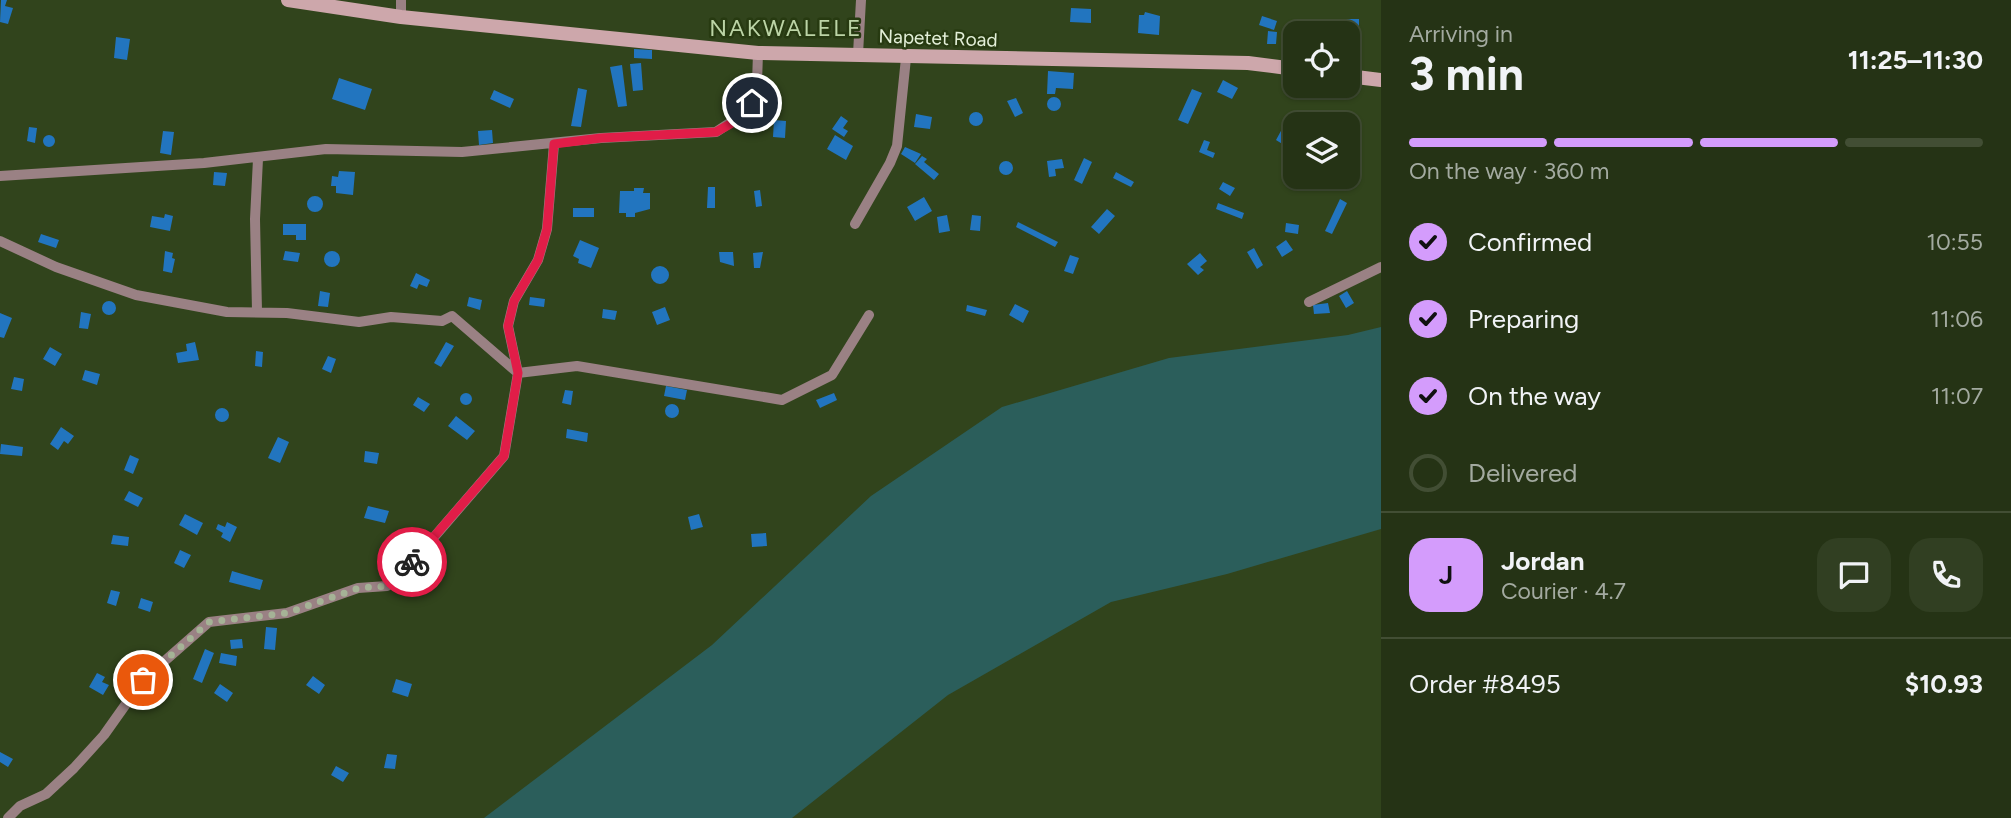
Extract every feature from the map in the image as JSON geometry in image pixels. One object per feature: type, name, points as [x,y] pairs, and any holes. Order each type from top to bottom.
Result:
[{"type":"main road","name":"Napetet Road","points":[[288,0],[401,17],[758,53],[1248,63],[1283,67]]},
{"type":"main road","points":[[1360,77],[1381,80]]},
{"type":"street","points":[[401,0],[401,17]]},
{"type":"street","points":[[858,54],[862,0]]},
{"type":"street","points":[[0,176],[258,159],[326,149],[462,152],[601,138],[716,132],[748,111],[757,83],[758,53]]},
{"type":"street","points":[[855,224],[897,146],[906,58]]},
{"type":"street","points":[[8,818],[20,806],[46,794],[74,768],[104,735],[143,680],[209,622],[287,613],[359,588],[387,586],[397,580],[504,456],[518,373],[508,326],[514,301],[538,260],[547,229],[554,144]]},
{"type":"street","points":[[257,311],[254,219],[258,159]]},
{"type":"street","points":[[0,241],[56,267],[135,295],[228,312],[257,311],[359,322],[391,317],[442,321],[452,316],[518,373],[577,366],[782,400],[832,374],[869,315]]},
{"type":"street","points":[[1308,302],[1381,267]]},
{"type":"water","points":[[1381,327],[1381,529],[1227,574],[1111,602],[948,695],[792,818],[484,818],[712,645],[871,496],[1002,407],[1169,358],[1348,335]]},
{"type":"building","points":[[1,0],[7,0],[5,6],[13,8],[8,24],[0,22]]},
{"type":"building","points":[[1071,8],[1091,9],[1091,23],[1070,22]]},
{"type":"building","points":[[1145,12],[1160,16],[1159,35],[1138,33],[1139,15],[1144,15]]},
{"type":"building","points":[[1262,16],[1277,21],[1274,30],[1259,25]]},
{"type":"building","points":[[1268,31],[1277,32],[1276,44],[1267,44]]},
{"type":"building","points":[[116,37],[130,39],[127,60],[114,58]]},
{"type":"building","points":[[634,49],[652,50],[652,59],[634,58]]},
{"type":"building","points":[[641,63],[643,90],[633,91],[630,64]]},
{"type":"building","points":[[622,65],[627,106],[618,107],[610,67]]},
{"type":"building","points":[[1048,71],[1074,73],[1073,89],[1056,88],[1055,94],[1047,94]]},
{"type":"building","points":[[339,78],[372,89],[365,110],[332,99]]},
{"type":"building","points":[[1223,80],[1238,88],[1232,99],[1217,92]]},
{"type":"building","points":[[578,88],[587,90],[581,127],[571,126]]},
{"type":"building","points":[[1192,89],[1202,93],[1188,124],[1178,120]]},
{"type":"building","points":[[494,90],[514,99],[510,108],[490,99]]},
{"type":"building","points":[[1051,97],[1057,97],[1061,104],[1057,111],[1051,111],[1047,107],[1047,101]]},
{"type":"building","points":[[1016,98],[1023,113],[1015,117],[1007,101]]},
{"type":"building","points":[[973,112],[979,112],[983,119],[979,126],[973,126],[969,122],[969,116]]},
{"type":"building","points":[[916,114],[932,117],[930,129],[914,127]]},
{"type":"building","points":[[841,116],[848,121],[843,128],[848,131],[844,137],[832,129]]},
{"type":"building","points":[[774,120],[786,121],[785,138],[773,137]]},
{"type":"building","points":[[29,127],[37,128],[35,143],[27,141]]},
{"type":"building","points":[[1282,129],[1283,129],[1283,144],[1276,140]]},
{"type":"building","points":[[492,130],[493,143],[479,145],[478,131]]},
{"type":"building","points":[[163,131],[174,132],[171,155],[160,153]]},
{"type":"building","points":[[49,135],[55,141],[49,147],[43,141]]},
{"type":"building","points":[[835,135],[853,146],[846,160],[827,149]]},
{"type":"building","points":[[1204,140],[1210,142],[1207,150],[1215,153],[1213,158],[1199,152]]},
{"type":"building","points":[[905,147],[921,154],[915,163],[901,154]]},
{"type":"building","points":[[922,156],[927,159],[924,162],[939,174],[934,180],[915,164]]},
{"type":"building","points":[[1084,158],[1092,162],[1082,184],[1074,180]]},
{"type":"building","points":[[1062,159],[1064,168],[1055,169],[1056,176],[1049,177],[1047,161]]},
{"type":"building","points":[[1003,161],[1009,161],[1013,168],[1009,175],[1003,175],[999,171],[999,165]]},
{"type":"building","points":[[339,171],[355,172],[353,195],[336,193],[336,186],[331,186],[332,176],[338,177]]},
{"type":"building","points":[[214,172],[227,173],[225,186],[213,185]]},
{"type":"building","points":[[1116,172],[1134,182],[1131,187],[1113,178]]},
{"type":"building","points":[[1223,182],[1235,188],[1230,196],[1219,189]]},
{"type":"building","points":[[708,187],[715,187],[715,208],[707,208]]},
{"type":"building","points":[[634,188],[644,188],[643,193],[650,193],[650,209],[635,213],[635,217],[626,217],[626,213],[619,213],[620,191],[634,191]]},
{"type":"building","points":[[760,190],[762,206],[756,207],[754,191]]},
{"type":"building","points":[[312,196],[318,196],[323,204],[321,210],[312,212],[307,207],[307,201]]},
{"type":"building","points":[[924,197],[932,211],[915,221],[907,207]]},
{"type":"building","points":[[1340,199],[1347,203],[1332,234],[1325,231]]},
{"type":"building","points":[[1218,203],[1244,213],[1242,219],[1216,209]]},
{"type":"building","points":[[573,208],[594,208],[594,217],[573,217]]},
{"type":"building","points":[[1107,209],[1115,216],[1099,234],[1091,227]]},
{"type":"building","points":[[165,214],[173,216],[170,231],[150,227],[152,216],[164,218]]},
{"type":"building","points":[[947,215],[950,231],[939,233],[937,217]]},
{"type":"building","points":[[972,215],[981,216],[980,231],[970,230]]},
{"type":"building","points":[[1018,222],[1058,242],[1055,247],[1016,227]]},
{"type":"building","points":[[1286,223],[1299,225],[1298,234],[1285,232]]},
{"type":"building","points":[[283,224],[306,224],[306,240],[296,240],[296,235],[283,235]]},
{"type":"building","points":[[41,234],[59,240],[56,248],[38,242]]},
{"type":"building","points":[[580,240],[599,248],[591,268],[578,263],[579,259],[573,256]]},
{"type":"building","points":[[1286,240],[1293,250],[1282,257],[1276,247]]},
{"type":"building","points":[[1254,248],[1263,265],[1257,269],[1247,252]]},
{"type":"building","points":[[165,251],[173,253],[172,258],[175,259],[172,273],[163,271]]},
{"type":"building","points":[[285,251],[300,253],[298,262],[283,260]]},
{"type":"building","points":[[329,251],[335,251],[340,259],[338,265],[329,267],[324,262],[324,256]]},
{"type":"building","points":[[719,252],[733,252],[734,266],[720,262]]},
{"type":"building","points":[[763,252],[760,268],[754,268],[753,253]]},
{"type":"building","points":[[1200,253],[1207,261],[1200,267],[1204,270],[1198,275],[1187,264]]},
{"type":"building","points":[[1070,255],[1079,258],[1073,274],[1064,271]]},
{"type":"building","points":[[660,266],[666,269],[669,275],[666,281],[660,284],[654,281],[651,275],[654,269]]},
{"type":"building","points":[[416,273],[430,280],[427,287],[419,284],[417,289],[410,286]]},
{"type":"building","points":[[320,291],[330,293],[328,307],[318,306]]},
{"type":"building","points":[[1347,291],[1354,303],[1346,308],[1339,296]]},
{"type":"building","points":[[469,297],[482,300],[480,310],[467,306]]},
{"type":"building","points":[[530,297],[545,299],[544,307],[529,305]]},
{"type":"building","points":[[109,301],[114,303],[114,313],[109,315],[104,313],[102,308],[104,303]]},
{"type":"building","points":[[1328,303],[1330,313],[1314,314],[1313,305]]},
{"type":"building","points":[[1015,304],[1029,311],[1023,323],[1009,315]]},
{"type":"building","points":[[967,305],[987,310],[985,316],[966,311]]},
{"type":"building","points":[[665,307],[670,320],[657,325],[652,312]]},
{"type":"building","points":[[603,309],[617,311],[615,320],[602,318]]},
{"type":"building","points":[[81,312],[91,314],[88,329],[79,328]]},
{"type":"building","points":[[0,313],[12,318],[4,338],[0,337]]},
{"type":"building","points":[[195,342],[199,360],[178,363],[176,353],[187,351],[186,344]]},
{"type":"building","points":[[446,342],[454,346],[441,367],[434,363]]},
{"type":"building","points":[[50,347],[62,354],[55,366],[43,359]]},
{"type":"building","points":[[256,351],[263,352],[262,367],[255,366]]},
{"type":"building","points":[[328,356],[336,359],[331,373],[322,369]]},
{"type":"building","points":[[85,370],[100,374],[97,385],[82,380]]},
{"type":"building","points":[[14,377],[24,379],[22,391],[11,389]]},
{"type":"building","points":[[666,386],[687,390],[685,400],[664,396]]},
{"type":"building","points":[[565,390],[573,391],[571,405],[562,403]]},
{"type":"building","points":[[466,393],[472,399],[466,405],[460,399]]},
{"type":"building","points":[[834,393],[837,400],[820,408],[816,400]]},
{"type":"building","points":[[418,397],[430,404],[424,412],[413,405]]},
{"type":"building","points":[[672,404],[677,406],[677,416],[672,418],[667,416],[665,411],[667,406]]},
{"type":"building","points":[[222,408],[227,410],[227,420],[222,422],[217,420],[215,415],[217,410]]},
{"type":"building","points":[[456,416],[475,431],[467,440],[448,426]]},
{"type":"building","points":[[61,427],[74,436],[68,444],[64,441],[58,450],[50,444]]},
{"type":"building","points":[[567,429],[588,433],[587,442],[566,438]]},
{"type":"building","points":[[278,437],[289,442],[280,463],[268,458]]},
{"type":"building","points":[[1,444],[23,447],[22,456],[0,454]]},
{"type":"building","points":[[365,451],[379,453],[377,464],[364,462]]},
{"type":"building","points":[[130,455],[139,459],[133,474],[124,470]]},
{"type":"building","points":[[129,491],[143,498],[138,507],[124,500]]},
{"type":"building","points":[[368,506],[389,511],[385,523],[364,518]]},
{"type":"building","points":[[185,514],[203,523],[197,535],[179,525]]},
{"type":"building","points":[[699,514],[703,527],[691,530],[688,517]]},
{"type":"building","points":[[227,522],[237,527],[230,542],[221,537],[223,533],[216,529],[218,524],[225,527]]},
{"type":"building","points":[[766,533],[767,546],[752,547],[751,534]]},
{"type":"building","points":[[113,535],[129,537],[128,546],[111,544]]},
{"type":"building","points":[[180,550],[191,555],[184,568],[174,563]]},
{"type":"building","points":[[232,571],[263,580],[260,590],[229,582]]},
{"type":"building","points":[[111,590],[120,592],[116,606],[107,603]]},
{"type":"building","points":[[141,598],[153,602],[150,612],[138,608]]},
{"type":"building","points":[[266,627],[277,628],[275,650],[264,649]]},
{"type":"building","points":[[242,639],[243,648],[231,649],[230,640]]},
{"type":"building","points":[[205,649],[214,653],[202,683],[193,679]]},
{"type":"building","points":[[221,653],[237,656],[236,666],[219,663]]},
{"type":"building","points":[[97,673],[105,677],[102,682],[109,685],[103,695],[89,687]]},
{"type":"building","points":[[313,676],[325,685],[319,694],[306,685]]},
{"type":"building","points":[[396,679],[412,684],[408,697],[392,692]]},
{"type":"building","points":[[220,684],[233,693],[227,702],[214,693]]},
{"type":"building","points":[[0,752],[13,759],[8,767],[0,762]]},
{"type":"building","points":[[387,754],[397,755],[395,769],[384,768]]},
{"type":"building","points":[[336,766],[349,773],[343,782],[331,775]]},
{"type":"way so far","points":[[143,680],[209,622],[287,613],[359,588],[387,586],[397,580],[412,562]]},
{"type":"district","name":"NAKWALELE","points":[[786,28]]},
{"type":"route","points":[[412,562],[504,456],[510,436],[518,373],[508,326],[514,301],[538,260],[547,229],[554,144],[601,138],[716,132],[741,118],[752,103]]}]
